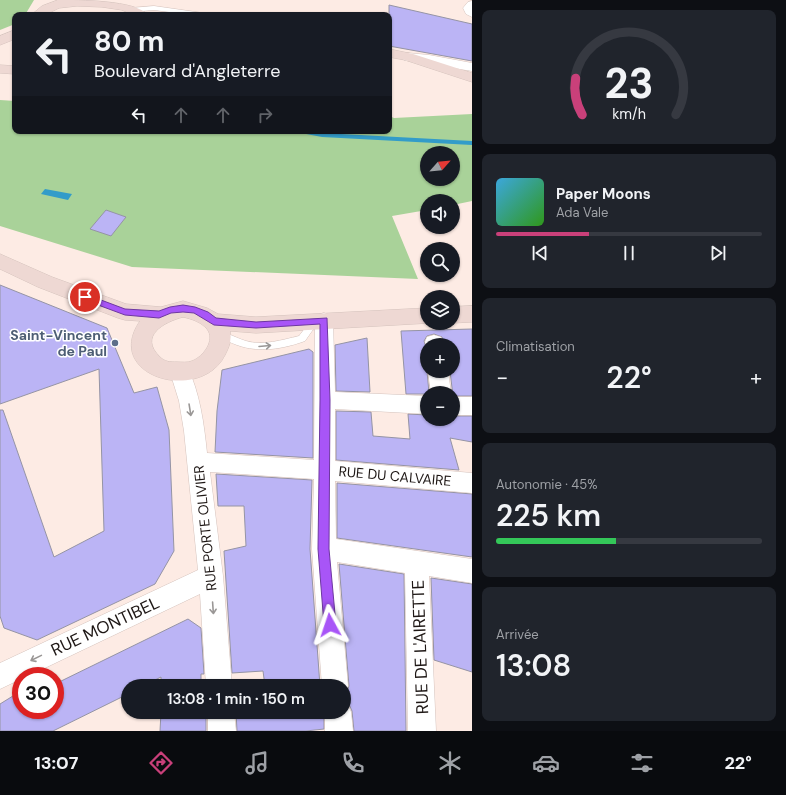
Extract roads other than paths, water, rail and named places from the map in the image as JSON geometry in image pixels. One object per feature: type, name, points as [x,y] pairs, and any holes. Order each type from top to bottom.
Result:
[{"type":"street","points":[[48,6],[80,1],[107,4],[137,12]]},
{"type":"street","points":[[472,4],[469,8],[472,14]]},
{"type":"street","points":[[0,40],[12,35]]},
{"type":"street","points":[[0,48],[12,45]]},
{"type":"street","points":[[392,54],[408,57],[472,78]]},
{"type":"street","points":[[408,57],[429,59],[472,67]]},
{"type":"street","points":[[0,69],[12,70]]},
{"type":"street","points":[[0,261],[45,282],[152,322]]},
{"type":"street","points":[[170,310],[195,310],[205,315],[221,333],[218,350],[208,362],[192,370],[180,372],[169,372],[150,362],[144,355],[141,346],[141,338],[152,322],[170,310]]},
{"type":"street","points":[[460,315],[472,314]]},
{"type":"street","points":[[221,333],[256,325],[420,316]]},
{"type":"street","points":[[320,321],[325,400],[324,549],[334,679]]},
{"type":"street","name":"RUE PORTE OLIVIER","points":[[180,372],[187,391],[198,462],[211,576],[218,679]]},
{"type":"street","points":[[325,400],[420,405]]},
{"type":"street","points":[[460,406],[472,406]]},
{"type":"street","name":"RUE DU CALVAIRE","points":[[198,462],[324,470],[472,483]]},
{"type":"street","points":[[324,549],[472,571]]},
{"type":"street","name":"RUE DE L'AIRETTE","points":[[417,564],[422,731]]},
{"type":"street","name":"RUE MONTIBEL","points":[[0,676],[211,576]]},
{"type":"street","points":[[221,719],[222,731]]},
{"type":"street","points":[[338,719],[339,731]]},
{"type":"lane","points":[[137,12],[154,8],[182,12]]},
{"type":"lane","points":[[221,333],[238,343],[262,348],[302,339],[320,321]]},
{"type":"water","points":[[45,189],[72,194],[68,200],[41,194]]},
{"type":"waterway","points":[[317,134],[472,143]]},
{"type":"place","name":"Saint-Vincent de Paul","points":[[115,343]]}]
